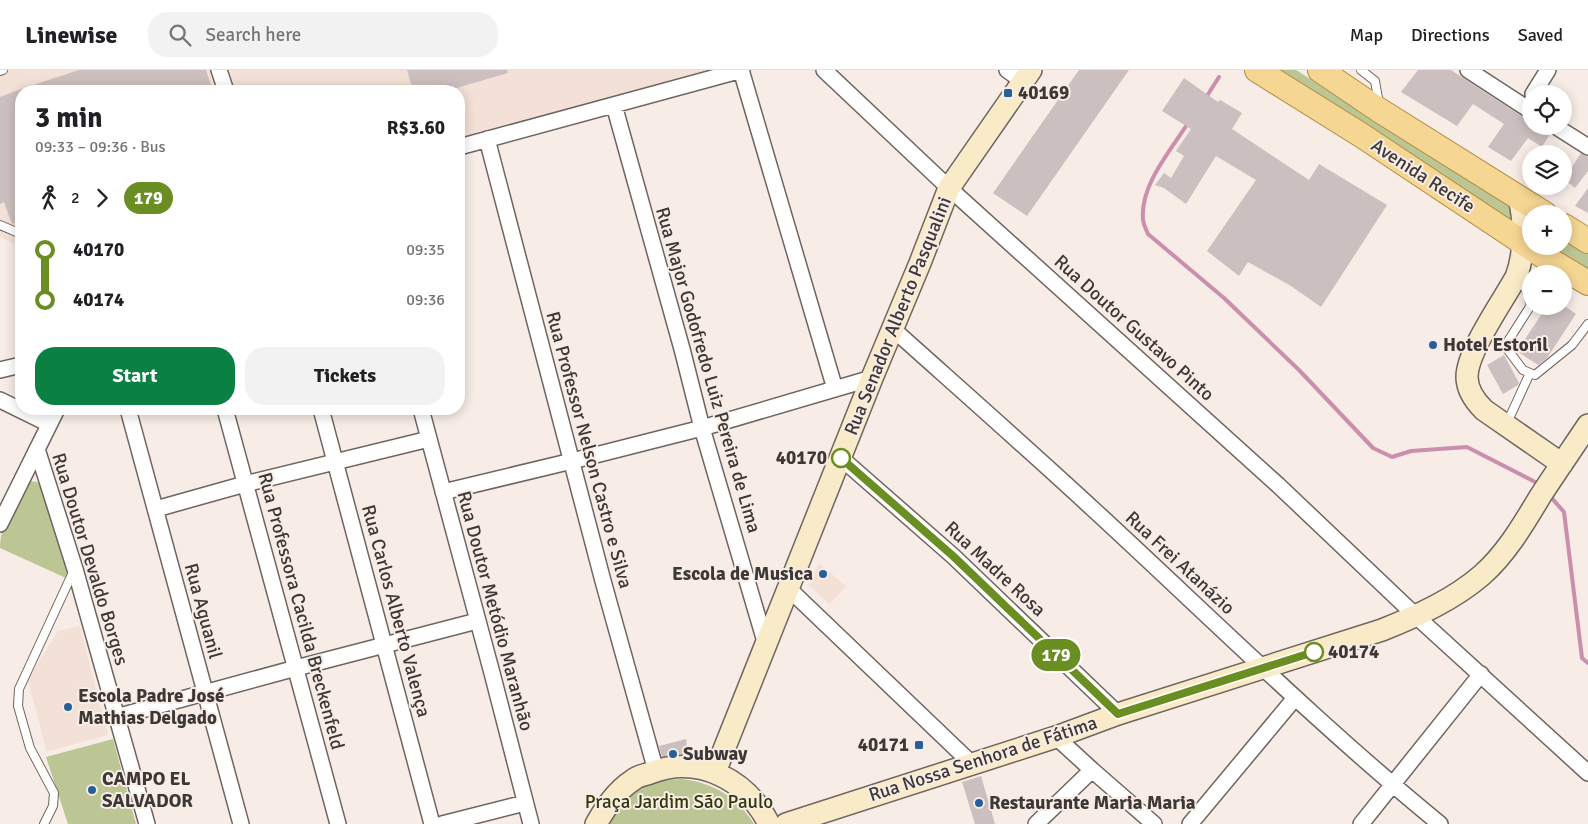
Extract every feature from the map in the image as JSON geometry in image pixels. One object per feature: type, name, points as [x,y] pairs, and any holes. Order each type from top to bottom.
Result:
[{"type":"main road","name":"Avenida Recife","points":[[1258,70],[1522,241]]},
{"type":"main road","name":"Avenida Recife","points":[[1320,70],[1530,205]]},
{"type":"main road","points":[[1572,231],[1588,241]]},
{"type":"main road","name":"Avenida Recife","points":[[1540,255],[1554,266],[1588,283]]},
{"type":"street","points":[[219,70],[224,85]]},
{"type":"street","points":[[465,145],[741,70],[835,388]]},
{"type":"street","name":"Rua Doutor Gustavo Pinto","points":[[824,70],[949,188],[1270,478],[1588,773]]},
{"type":"street","points":[[1468,70],[1522,98]]},
{"type":"street","points":[[1540,85],[1548,70]]},
{"type":"street","name":"Rua Senador Alberto Pasqualini","points":[[715,772],[949,188],[1021,74]]},
{"type":"street","name":"Rua Major Godofredo Luiz Pereira de Lima","points":[[614,105],[702,428],[766,644]]},
{"type":"street","points":[[1569,135],[1588,147]]},
{"type":"street","name":"Rua Professor Nelson Castro e Silva","points":[[487,139],[602,581],[656,771]]},
{"type":"street","points":[[1519,198],[1522,221]]},
{"type":"street","points":[[1522,241],[1520,268],[1477,345],[1470,362],[1467,377],[1470,391],[1476,402],[1559,468]]},
{"type":"street","name":"Rua Frei Atanázio","points":[[893,329],[1392,785],[1440,824]]},
{"type":"street","points":[[0,370],[15,366]]},
{"type":"street","points":[[443,492],[702,428],[872,378]]},
{"type":"street","points":[[0,400],[15,407]]},
{"type":"street","points":[[31,415],[49,424]]},
{"type":"street","points":[[0,524],[54,415]]},
{"type":"street","name":"Rua Aguanil","points":[[130,415],[241,824]]},
{"type":"street","name":"Rua Professora Cacilda Breckenfeld","points":[[227,415],[338,824]]},
{"type":"street","name":"Rua Carlos Alberto Valença","points":[[323,415],[432,824]]},
{"type":"street","name":"Rua Doutor Metódio Maranhão","points":[[423,415],[531,824]]},
{"type":"street","name":"Rua Nossa Senhora de Fátima","points":[[786,824],[1056,737],[1118,714],[1382,630],[1417,616],[1444,601],[1481,575],[1497,559],[1531,512],[1588,426]]},
{"type":"street","points":[[156,509],[245,484],[429,439]]},
{"type":"street","name":"Rua Doutor Devaldo Borges","points":[[37,449],[75,569],[147,824]]},
{"type":"street","name":"Rua Madre Rosa","points":[[841,458],[953,556],[1118,714]]},
{"type":"street","points":[[789,589],[971,764]]},
{"type":"street","points":[[116,717],[478,621]]},
{"type":"street","points":[[1361,824],[1481,674]]},
{"type":"street","points":[[1190,824],[1296,698]]},
{"type":"street","points":[[1056,737],[1154,824]]},
{"type":"street","points":[[596,824],[608,802],[633,779],[669,767],[698,768],[715,772],[741,787],[761,808],[769,824]]},
{"type":"street","points":[[1036,824],[1092,770]]},
{"type":"street","points":[[442,824],[525,803]]},
{"type":"lane","points":[[1361,70],[1375,81],[1380,110]]},
{"type":"lane","points":[[0,225],[15,231]]},
{"type":"lane","points":[[1516,277],[1522,284]]},
{"type":"lane","points":[[1525,315],[1505,346],[1523,370],[1536,375],[1572,345],[1588,324]]},
{"type":"lane","points":[[1506,426],[1530,373]]},
{"type":"lane","points":[[44,824],[53,806],[54,793],[30,748],[18,706],[19,690],[75,569]]},
{"type":"shaded area","points":[[0,70],[209,70],[213,85],[15,85],[15,245],[0,237]]},
{"type":"shaded area","points":[[230,70],[707,70],[465,135],[465,85],[234,85]]},
{"type":"shaded area","name":"Escola de Musica","points":[[819,563],[846,586],[830,604],[809,586]]},
{"type":"shaded area","name":"Escola Padre José Mathias Delgado","points":[[80,626],[108,735],[49,751],[46,750],[28,680],[58,631]]},
{"type":"green space","points":[[1271,70],[1296,70],[1522,212],[1522,233]]},
{"type":"green space","points":[[1572,243],[1588,254],[1588,275],[1557,255],[1572,255]]},
{"type":"green space","points":[[29,481],[37,482],[42,486],[67,572],[66,578],[0,548],[5,521],[18,496]]},
{"type":"green space","name":"CAMPO EL SALVADOR","points":[[113,739],[136,824],[68,824],[46,757]]},
{"type":"green space","name":"Praça Jardim São Paulo","points":[[682,779],[704,784],[724,793],[740,806],[754,824],[604,824],[621,804],[637,791],[656,783]]},
{"type":"building","points":[[79,70],[206,70],[211,85],[33,85]]},
{"type":"building","points":[[407,70],[507,70],[508,73],[465,85],[411,85]]},
{"type":"building","points":[[1079,70],[1129,70],[1027,216],[993,193]]},
{"type":"building","points":[[1418,70],[1451,70],[1522,116],[1522,135],[1549,135],[1543,145],[1539,145],[1528,138],[1511,161],[1488,147],[1504,124],[1473,104],[1457,126],[1401,92]]},
{"type":"building","points":[[1184,78],[1218,102],[1220,100],[1242,113],[1232,129],[1309,180],[1319,164],[1387,205],[1321,307],[1291,286],[1248,262],[1239,276],[1207,251],[1256,180],[1216,156],[1186,204],[1164,188],[1155,185],[1164,173],[1171,178],[1184,156],[1176,151],[1191,129],[1162,111]]},
{"type":"building","points":[[15,91],[15,223],[12,224],[4,202],[0,204],[0,97]]},
{"type":"building","points":[[1581,153],[1588,157],[1588,171],[1575,188],[1572,186],[1572,167]]},
{"type":"building","points":[[1588,188],[1588,213],[1575,206]]},
{"type":"building","points":[[1572,311],[1576,314],[1547,358],[1538,365],[1517,351],[1541,315],[1572,315]]},
{"type":"building","points":[[1504,355],[1519,383],[1503,394],[1487,365]]},
{"type":"building","name":"Subway","points":[[686,739],[688,754],[662,757],[659,746]]},
{"type":"building","name":"Restaurante Maria Maria","points":[[981,776],[995,824],[975,824],[962,782]]},
{"type":"waterway","points":[[1205,99],[1219,77]]},
{"type":"waterway","points":[[1188,123],[1158,168],[1146,193],[1143,219],[1148,234],[1224,298],[1299,370],[1373,448],[1392,457],[1411,451],[1467,447],[1539,484]]},
{"type":"waterway","points":[[1549,495],[1564,512],[1582,658],[1588,663]]},
{"type":"bus line","name":"179","points":[[841,458],[953,556],[1118,714],[1314,652]]},
{"type":"place","name":"40169","points":[[1008,93]]},
{"type":"place","name":"Hotel Estoril","points":[[1433,345]]},
{"type":"place","name":"40170","points":[[841,458]]},
{"type":"place","name":"Escola de Musica","points":[[823,574]]},
{"type":"place","name":"40174","points":[[1314,652]]},
{"type":"place","name":"Escola Padre José Mathias Delgado","points":[[68,707]]},
{"type":"place","name":"40171","points":[[919,745]]},
{"type":"place","name":"Subway","points":[[673,754]]},
{"type":"place","name":"CAMPO EL SALVADOR","points":[[92,790]]},
{"type":"place","name":"Restaurante Maria Maria","points":[[979,803]]}]
